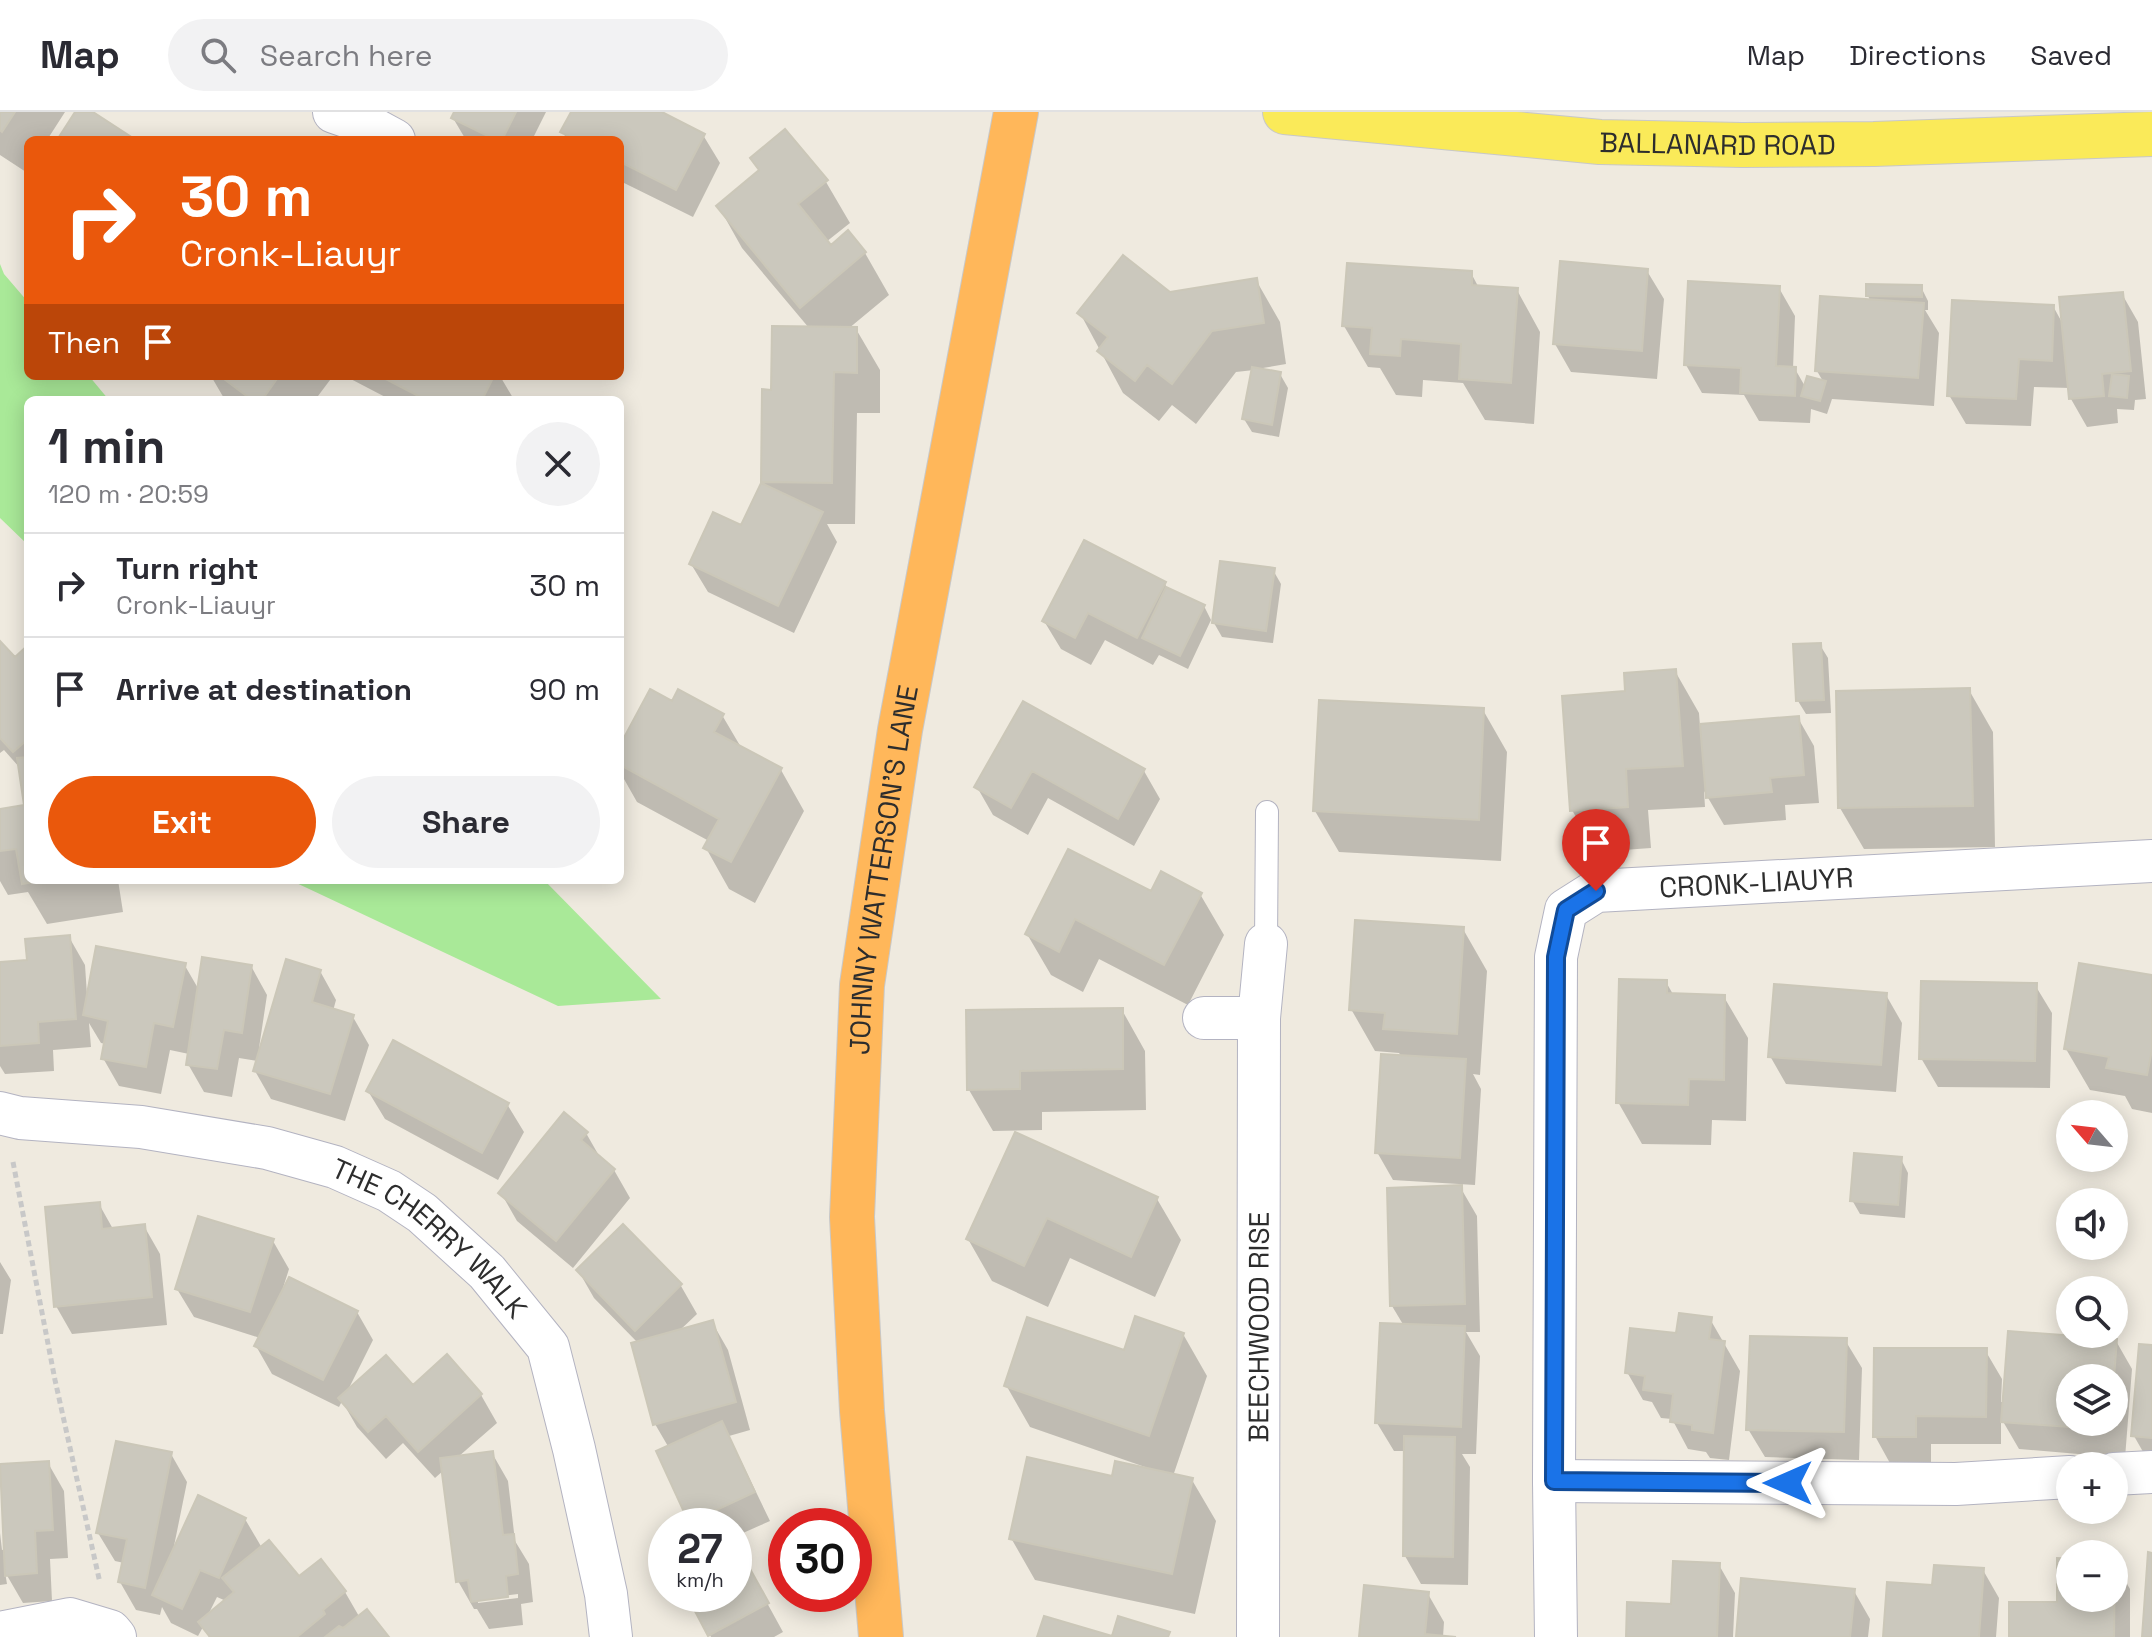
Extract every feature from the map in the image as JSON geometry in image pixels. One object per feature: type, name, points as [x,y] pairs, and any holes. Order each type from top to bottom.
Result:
[{"type":"highway","name":"JOHNNY WATTERSON'S LANE","points":[[881,1637],[862,1411],[852,1217],[862,985],[900,730],[1016,112]]},
{"type":"main road","name":"BALLANARD ROAD","points":[[1285,112],[1600,142],[1874,144],[2152,134]]},
{"type":"street","points":[[334,112],[387,136]]},
{"type":"street","name":"CRONK-LIAUYR","points":[[1556,1637],[1556,957],[1566,910],[1596,891],[2152,861]]},
{"type":"street","name":"BEECHWOOD RISE","points":[[1258,1637],[1259,1018],[1266,944]]},
{"type":"street","points":[[1204,1018],[1259,1018]]},
{"type":"street","name":"THE CHERRY WALK","points":[[10,1116],[141,1127],[267,1148],[335,1167],[389,1191],[422,1213],[487,1272],[548,1347],[600,1565],[611,1637]]},
{"type":"street","points":[[2128,1473],[2152,1472]]},
{"type":"street","points":[[1554,1481],[1956,1484],[2056,1478]]},
{"type":"street","points":[[0,1633],[70,1619],[113,1634]]},
{"type":"lane","name":"BEECHWOOD RISE","points":[[1266,944],[1267,812]]},
{"type":"path","points":[[10,1116],[12,1156],[55,1380],[113,1634]]},
{"type":"green space","points":[[0,264],[4,274],[24,297],[24,380],[92,380],[106,396],[24,396],[24,541],[0,518]]},
{"type":"green space","points":[[299,884],[548,884],[661,999],[558,1006]]},
{"type":"building","points":[[0,112],[15,112],[2,132],[0,130]]},
{"type":"building","points":[[75,112],[93,112],[130,136],[60,136]]},
{"type":"building","points":[[454,112],[516,112],[504,136],[488,136],[451,118]]},
{"type":"building","points":[[571,112],[662,112],[705,134],[676,190],[624,164],[624,136],[568,136],[560,132]]},
{"type":"building","points":[[785,129],[828,180],[798,204],[831,245],[848,230],[866,252],[800,308],[716,206],[759,170],[750,158]]},
{"type":"building","points":[[1123,255],[1170,292],[1257,278],[1264,323],[1212,331],[1172,384],[1147,365],[1135,381],[1097,351],[1108,337],[1077,313]]},
{"type":"building","points":[[1560,261],[1648,269],[1642,351],[1553,344]]},
{"type":"building","points":[[1347,263],[1472,271],[1472,285],[1518,288],[1511,383],[1459,379],[1461,344],[1401,339],[1400,356],[1370,354],[1372,328],[1342,326]]},
{"type":"building","points":[[1688,281],[1780,286],[1776,366],[1796,367],[1795,396],[1740,393],[1741,368],[1684,365]]},
{"type":"building","points":[[1866,284],[1922,285],[1922,297],[1866,296]]},
{"type":"building","points":[[2123,292],[2131,371],[2102,374],[2104,396],[2069,399],[2059,297]]},
{"type":"building","points":[[1820,296],[1924,303],[1918,378],[1815,371]]},
{"type":"building","points":[[1952,300],[2054,305],[2052,361],[2019,359],[2016,399],[1947,396]]},
{"type":"building","points":[[772,326],[857,327],[857,373],[834,372],[832,483],[761,482],[762,389],[771,390]]},
{"type":"building","points":[[1252,367],[1281,372],[1272,425],[1242,419]]},
{"type":"building","points":[[2112,374],[2129,376],[2127,398],[2109,396]]},
{"type":"building","points":[[1807,376],[1826,381],[1820,401],[1801,396]]},
{"type":"building","points":[[225,380],[276,380],[265,396],[247,396]]},
{"type":"building","points":[[388,380],[492,380],[484,396],[418,396]]},
{"type":"building","points":[[761,483],[823,512],[778,606],[689,564],[713,512],[741,525]]},
{"type":"building","points":[[1084,540],[1166,582],[1137,638],[1088,613],[1075,638],[1042,621]]},
{"type":"building","points":[[1220,561],[1275,568],[1266,631],[1212,623]]},
{"type":"building","points":[[1166,587],[1205,605],[1180,656],[1142,638]]},
{"type":"building","points":[[0,641],[15,657],[24,649],[24,742],[13,752],[0,738]]},
{"type":"building","points":[[1821,643],[1824,700],[1796,701],[1793,644]]},
{"type":"building","points":[[1676,669],[1683,766],[1626,769],[1628,807],[1570,811],[1562,696],[1625,691],[1624,673]]},
{"type":"building","points":[[1970,688],[1973,806],[1838,808],[1836,691]]},
{"type":"building","points":[[650,689],[672,701],[678,689],[724,714],[714,732],[782,768],[731,862],[703,848],[719,819],[624,767],[624,738]]},
{"type":"building","points":[[1319,700],[1484,708],[1479,820],[1313,811]]},
{"type":"building","points":[[1023,701],[1145,769],[1118,819],[1032,771],[1011,808],[974,787]]},
{"type":"building","points":[[1799,716],[1804,775],[1770,778],[1772,792],[1706,798],[1700,724]]},
{"type":"building","points":[[24,757],[24,805],[17,758]]},
{"type":"building","points":[[24,805],[24,884],[16,849],[0,851],[0,809]]},
{"type":"building","points":[[1068,849],[1151,891],[1161,871],[1202,893],[1164,965],[1075,919],[1059,952],[1025,934]]},
{"type":"building","points":[[1355,920],[1464,927],[1457,1034],[1383,1029],[1385,1013],[1349,1010]]},
{"type":"building","points":[[70,935],[76,1019],[38,1022],[39,1043],[0,1046],[0,962],[27,960],[25,939]]},
{"type":"building","points":[[96,946],[186,963],[173,1027],[154,1023],[146,1067],[101,1059],[108,1021],[83,1015]]},
{"type":"building","points":[[202,957],[252,965],[242,1033],[224,1030],[217,1069],[186,1065]]},
{"type":"building","points":[[286,959],[321,970],[312,1002],[354,1015],[330,1094],[253,1071]]},
{"type":"building","points":[[2079,963],[2152,975],[2152,1050],[2147,1075],[2106,1068],[2109,1057],[2064,1049]]},
{"type":"building","points":[[1619,979],[1667,980],[1667,993],[1725,995],[1724,1080],[1689,1079],[1688,1105],[1616,1103]]},
{"type":"building","points":[[1921,981],[2037,983],[2035,1061],[1919,1059]]},
{"type":"building","points":[[1774,984],[1887,993],[1881,1065],[1768,1057]]},
{"type":"building","points":[[1123,1008],[1123,1069],[1020,1071],[1020,1089],[967,1090],[966,1010]]},
{"type":"building","points":[[393,1040],[509,1103],[482,1153],[366,1091]]},
{"type":"building","points":[[1381,1054],[1466,1059],[1460,1158],[1375,1153]]},
{"type":"building","points":[[564,1112],[588,1132],[581,1140],[615,1169],[556,1241],[498,1193]]},
{"type":"building","points":[[1015,1132],[1158,1197],[1131,1257],[1047,1218],[1024,1266],[966,1239]]},
{"type":"building","points":[[1854,1153],[1902,1157],[1898,1205],[1850,1201]]},
{"type":"building","points":[[1462,1185],[1465,1304],[1390,1306],[1387,1188]]},
{"type":"building","points":[[100,1202],[102,1229],[145,1224],[152,1297],[54,1307],[45,1207]]},
{"type":"building","points":[[198,1216],[274,1239],[250,1312],[175,1289]]},
{"type":"building","points":[[623,1224],[682,1284],[635,1331],[576,1270]]},
{"type":"building","points":[[289,1277],[358,1311],[323,1380],[254,1346]]},
{"type":"building","points":[[1679,1313],[1712,1317],[1709,1339],[1725,1341],[1713,1433],[1692,1430],[1692,1425],[1670,1422],[1673,1394],[1643,1390],[1645,1376],[1625,1373],[1630,1328],[1676,1333]]},
{"type":"building","points":[[1135,1316],[1184,1333],[1149,1436],[1004,1386],[1027,1317],[1124,1350]]},
{"type":"building","points":[[713,1320],[736,1402],[653,1425],[631,1343]]},
{"type":"building","points":[[1380,1323],[1465,1326],[1461,1427],[1375,1423]]},
{"type":"building","points":[[2008,1331],[2056,1335],[2056,1348],[2116,1348],[2115,1364],[2056,1364],[2056,1426],[2001,1422]]},
{"type":"building","points":[[1750,1336],[1847,1338],[1844,1432],[1746,1430]]},
{"type":"building","points":[[2139,1344],[2152,1345],[2152,1438],[2131,1436]]},
{"type":"building","points":[[1874,1348],[1987,1348],[1986,1417],[1916,1416],[1916,1437],[1873,1437]]},
{"type":"building","points":[[447,1354],[482,1394],[418,1452],[386,1416],[368,1432],[338,1398],[386,1355],[413,1385]]},
{"type":"building","points":[[722,1421],[755,1492],[721,1508],[682,1508],[656,1451]]},
{"type":"building","points":[[1404,1436],[1455,1437],[1453,1557],[1403,1556]]},
{"type":"building","points":[[116,1441],[172,1452],[145,1588],[118,1582],[127,1539],[96,1533]]},
{"type":"building","points":[[493,1451],[503,1535],[514,1534],[518,1574],[506,1576],[508,1597],[471,1602],[468,1580],[456,1582],[440,1458]]},
{"type":"building","points":[[1027,1457],[1112,1476],[1115,1461],[1193,1478],[1172,1574],[1009,1539]]},
{"type":"building","points":[[49,1461],[53,1530],[35,1531],[37,1573],[5,1576],[0,1464]]},
{"type":"building","points":[[198,1495],[246,1518],[219,1578],[200,1570],[182,1609],[152,1595]]},
{"type":"building","points":[[269,1540],[299,1576],[321,1559],[346,1591],[297,1637],[210,1637],[198,1622],[234,1592],[222,1578]]},
{"type":"building","points":[[2148,1552],[2152,1553],[2152,1637],[2142,1637]]},
{"type":"building","points":[[1673,1561],[1720,1563],[1717,1637],[1626,1637],[1627,1602],[1671,1604]]},
{"type":"building","points":[[1934,1565],[1984,1568],[1979,1637],[1883,1637],[1887,1582],[1932,1585]]},
{"type":"building","points":[[752,1572],[768,1604],[708,1636],[695,1612],[752,1612]]},
{"type":"building","points":[[1741,1578],[1855,1589],[1850,1637],[1736,1637]]},
{"type":"building","points":[[1364,1585],[1429,1592],[1425,1634],[1456,1637],[1359,1637]]},
{"type":"building","points":[[2009,1602],[2056,1602],[2056,1612],[2114,1612],[2114,1637],[2009,1637]]},
{"type":"building","points":[[367,1609],[389,1637],[325,1637],[339,1626],[343,1628]]},
{"type":"building","points":[[1044,1616],[1112,1636],[1118,1616],[1170,1632],[1168,1637],[1037,1637]]},
{"type":"route","points":[[1596,891],[1566,910],[1556,957],[1554,1481],[1788,1483]]}]
